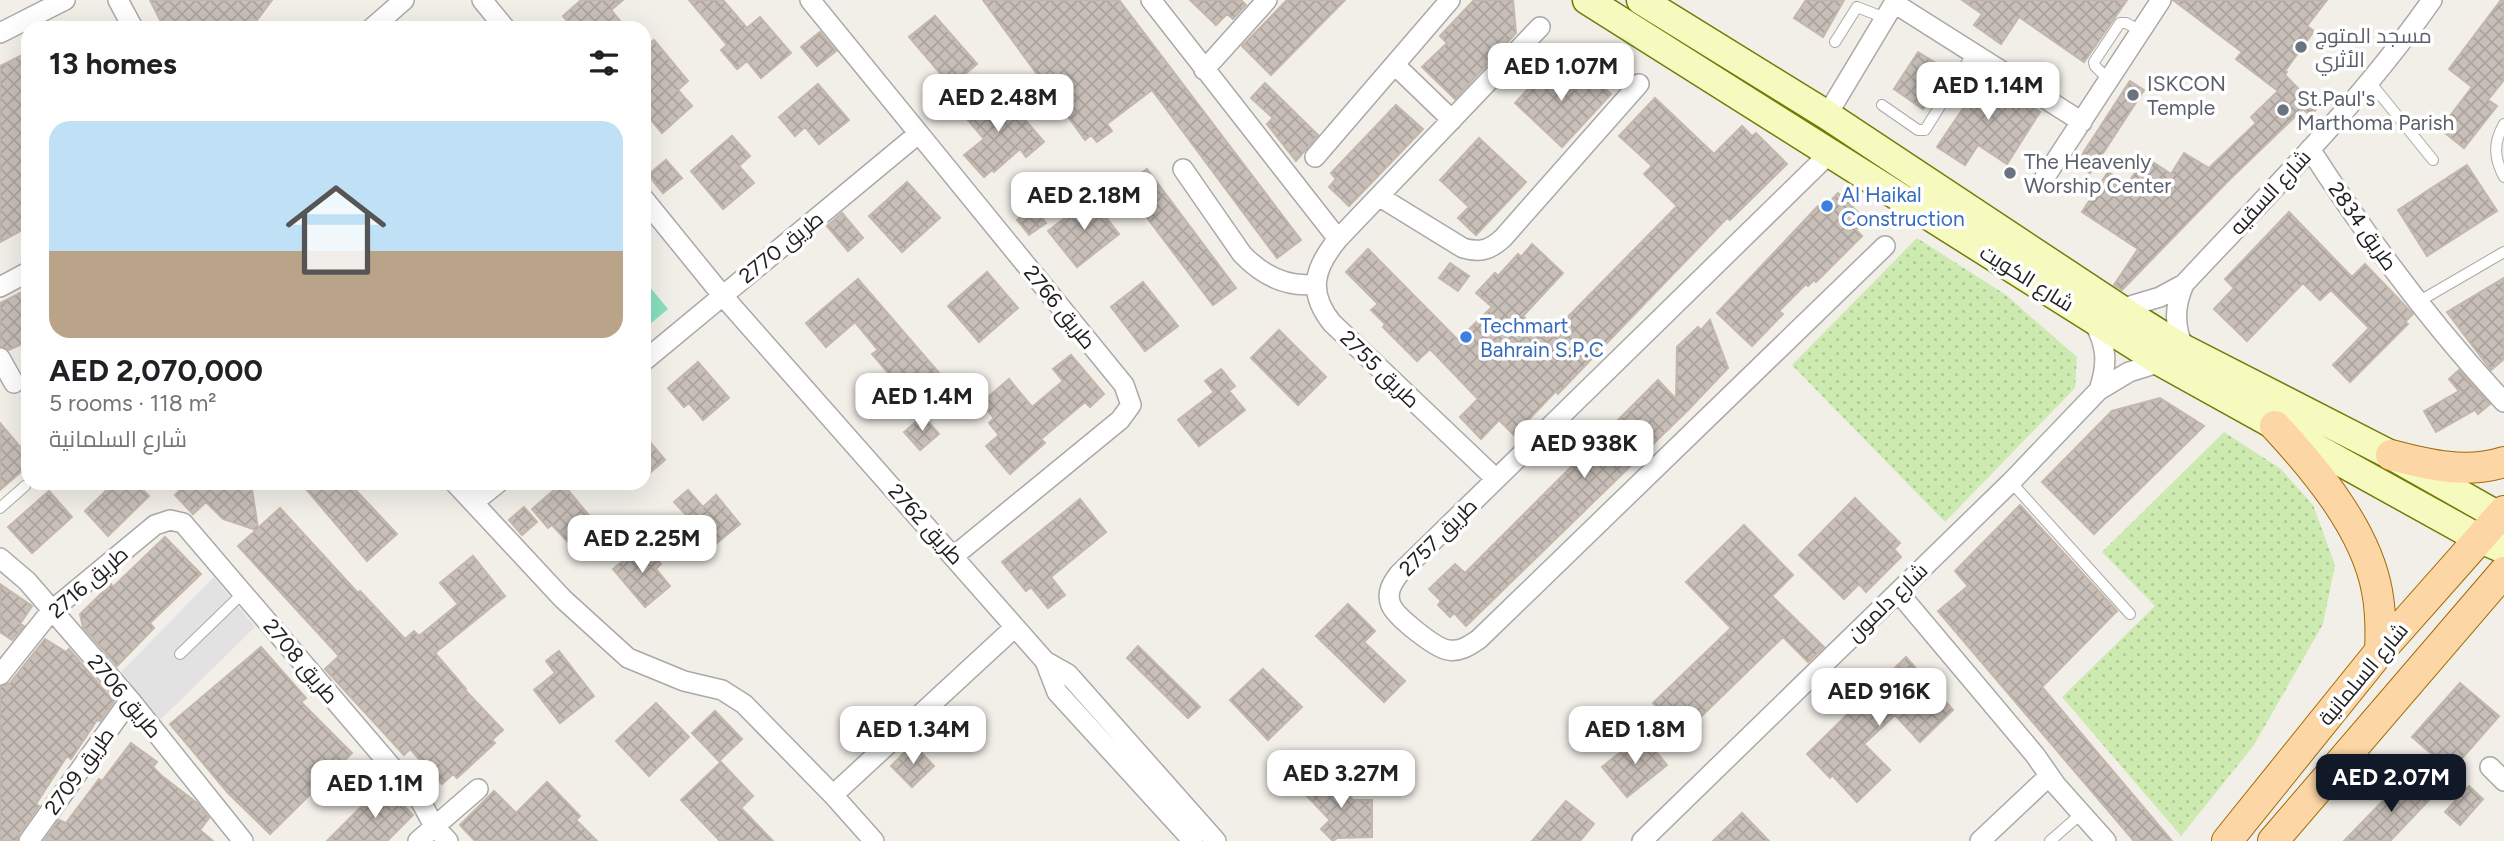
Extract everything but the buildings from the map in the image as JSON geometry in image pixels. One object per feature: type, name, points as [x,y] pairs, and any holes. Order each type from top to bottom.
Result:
[{"type":"main road","name":"شارع الكويت","points":[[1587,0],[2093,320],[2391,455],[2498,527]]},
{"type":"main road","name":"شارع الكويت","points":[[1641,0],[1827,115],[2120,309],[2173,356],[2275,426],[2498,527]]},
{"type":"main road","points":[[2275,426],[2330,493],[2367,559],[2377,589],[2381,620],[2379,651]]},
{"type":"main road","points":[[2391,455],[2432,466],[2462,468],[2504,462]]},
{"type":"main road","name":"شارع السلمانية","points":[[2227,841],[2379,651],[2498,527]]},
{"type":"main road","name":"شارع السلمانية","points":[[2273,841],[2326,776],[2504,572]]},
{"type":"street","points":[[24,21],[65,0]]},
{"type":"street","points":[[118,0],[129,21]]},
{"type":"street","points":[[380,21],[404,0]]},
{"type":"street","points":[[482,0],[499,21]]},
{"type":"street","name":"طريق 2766","points":[[810,0],[1124,385],[1131,405],[1120,420],[954,556]]},
{"type":"street","points":[[1152,0],[1338,239]]},
{"type":"street","points":[[1204,70],[1268,0]]},
{"type":"street","points":[[1315,157],[1451,0]]},
{"type":"street","points":[[2045,177],[2161,0]]},
{"type":"street","name":"شارع السقيه","points":[[2120,309],[2160,297],[2184,284],[2370,82],[2432,0]]},
{"type":"street","points":[[1827,115],[1892,7],[1973,53],[2082,121]]},
{"type":"street","points":[[0,33],[21,22]]},
{"type":"street","points":[[1183,169],[1253,266],[1266,275],[1293,285],[1316,284],[1322,260],[1338,239],[1380,198],[1539,27]]},
{"type":"street","points":[[1395,65],[1452,120]]},
{"type":"street","points":[[1380,198],[1463,248],[1484,251],[1503,238],[1639,84]]},
{"type":"street","name":"طريق 2770","points":[[651,354],[918,134]]},
{"type":"street","name":"طريق 2834","points":[[2310,149],[2345,203],[2418,302],[2504,402]]},
{"type":"street","name":"طريق 2757","points":[[1830,153],[1399,574],[1389,594],[1391,605],[1435,645],[1445,650],[1457,650],[1479,639],[1885,246]]},
{"type":"street","name":"طريق 2762","points":[[651,208],[722,295],[1045,661],[1068,674],[1216,841]]},
{"type":"street","points":[[0,286],[21,276]]},
{"type":"street","name":"طريق 2755","points":[[1316,284],[1323,312],[1332,323],[1496,479]]},
{"type":"street","points":[[2173,356],[2179,336],[2176,309],[2184,284]]},
{"type":"street","points":[[2093,320],[2102,336],[2106,354],[2105,372],[2099,390]]},
{"type":"street","name":"شارع دلمون","points":[[1642,841],[2011,482],[2099,390],[2129,372],[2173,356]]},
{"type":"street","points":[[0,358],[14,383]]},
{"type":"street","points":[[463,490],[563,599],[628,658],[684,681],[722,690],[744,704],[833,794],[874,841]]},
{"type":"street","points":[[474,502],[489,490]]},
{"type":"street","name":"طريق 2708","points":[[155,525],[170,520],[183,523],[420,800],[434,825],[448,841]]},
{"type":"street","name":"طريق 2716","points":[[0,675],[51,611],[155,525]]},
{"type":"street","name":"طريق 2706","points":[[0,558],[27,581],[130,701],[243,841]]},
{"type":"street","points":[[1898,592],[2035,755],[2053,781],[2106,841]]},
{"type":"street","points":[[833,794],[1015,627]]},
{"type":"street","points":[[1045,661],[1057,692],[1193,841]]},
{"type":"street","name":"طريق 2709","points":[[29,841],[130,701]]},
{"type":"street","points":[[2490,767],[2504,781]]},
{"type":"street","points":[[1980,841],[2053,781]]},
{"type":"street","points":[[1996,841],[2053,781]]},
{"type":"street","points":[[418,841],[478,789]]},
{"type":"lane","points":[[1835,43],[1857,6],[1892,7]]},
{"type":"lane","points":[[1882,105],[1918,131],[1925,130],[1973,53]]},
{"type":"lane","points":[[2370,82],[2433,160]]},
{"type":"lane","points":[[2504,124],[2495,149],[2504,177]]},
{"type":"lane","points":[[2418,302],[2504,252]]},
{"type":"lane","points":[[2011,482],[2130,614]]},
{"type":"lane","points":[[0,508],[21,490]]},
{"type":"lane","points":[[180,654],[243,593]]},
{"type":"lane","points":[[2050,841],[2081,813]]},
{"type":"green space","points":[[1917,238],[2006,295],[2077,357],[2075,388],[1945,522],[1792,365]]},
{"type":"green space","points":[[651,288],[668,309],[651,323]]},
{"type":"green space","points":[[2224,432],[2281,469],[2313,505],[2335,565],[2323,624],[2254,745],[2181,836],[2062,697],[2155,606],[2102,552]]},
{"type":"shaded area","points":[[214,577],[255,627],[160,720],[121,672]]},
{"type":"place","name":"مسجد المتوج الأثري","points":[[2301,47]]},
{"type":"place","name":"ISKCON Temple","points":[[2133,95]]},
{"type":"place","name":"St.Paul's Marthoma Parish","points":[[2283,110]]},
{"type":"place","name":"The Heavenly Worship Center","points":[[2010,173]]},
{"type":"place","name":"Al Haikal Construction","points":[[1827,206]]},
{"type":"place","name":"Techmart Bahrain S.P.C","points":[[1466,337]]}]
